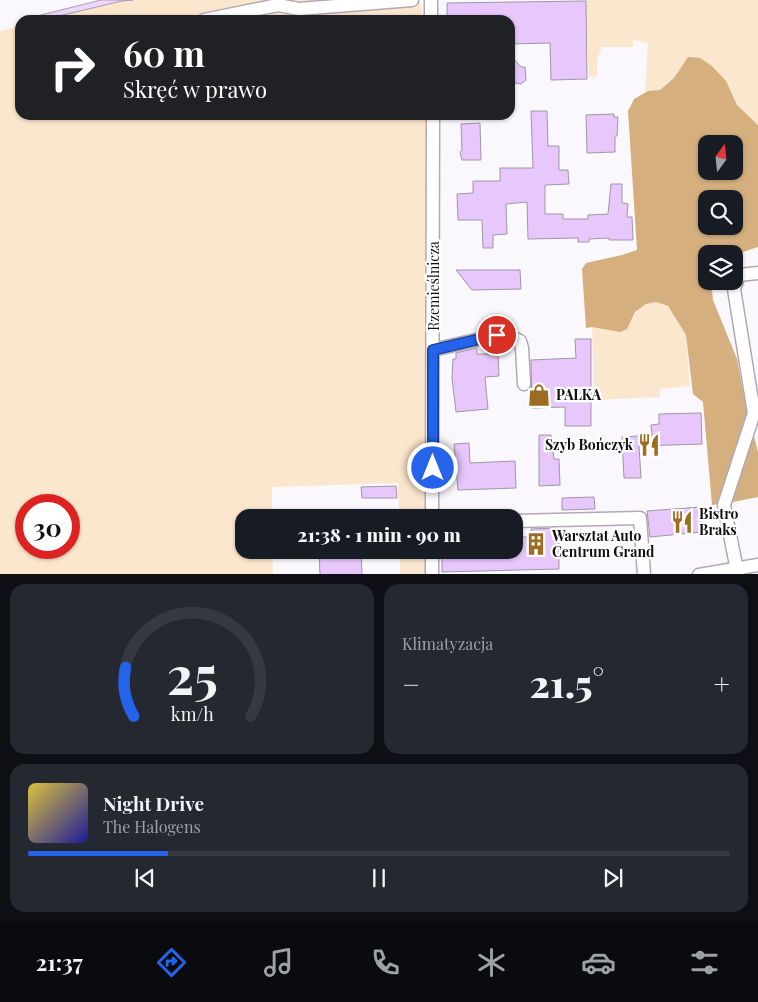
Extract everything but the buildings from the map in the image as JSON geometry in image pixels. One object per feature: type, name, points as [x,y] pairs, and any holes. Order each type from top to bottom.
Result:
[{"type":"street","points":[[229,15],[278,5],[299,9],[412,0]]},
{"type":"street","points":[[431,0],[431,15]]},
{"type":"street","name":"Rzemieślnicza","points":[[432,509],[433,120]]},
{"type":"street","points":[[737,572],[724,505],[754,413],[734,289],[739,275],[758,273]]},
{"type":"street","points":[[433,350],[497,335],[509,336],[520,341],[524,384]]},
{"type":"street","points":[[523,521],[640,518],[644,574]]},
{"type":"street","points":[[432,559],[432,574]]},
{"type":"street","points":[[699,574],[737,572],[758,565]]},
{"type":"shaded area","points":[[101,0],[133,0],[63,15],[41,15]]},
{"type":"shaded area","points":[[420,0],[422,15],[63,15],[122,1]]},
{"type":"shaded area","points":[[586,0],[758,0],[758,125],[737,105],[726,81],[712,66],[688,58],[674,78],[660,90],[645,92],[648,43],[633,40],[633,47],[602,47],[597,60],[597,76],[589,78]]},
{"type":"shaded area","points":[[15,27],[15,120],[427,120],[426,509],[399,509],[398,483],[272,487],[272,509],[235,509],[235,559],[272,559],[273,574],[0,574],[0,31]]},
{"type":"shaded area","points":[[688,57],[700,58],[712,66],[726,81],[737,105],[758,125],[758,247],[743,252],[743,245],[698,245],[698,290],[712,290],[713,300],[737,359],[747,411],[720,504],[712,505],[703,402],[693,394],[686,335],[668,306],[656,302],[646,304],[635,312],[627,329],[620,332],[592,327],[586,328],[582,269],[586,263],[637,250],[628,111],[634,99],[648,91],[660,90],[674,78]]},
{"type":"shaded area","points":[[656,302],[668,306],[686,335],[690,386],[660,389],[660,397],[594,400],[592,327],[627,329],[632,318],[641,308]]},
{"type":"shaded area","points":[[753,432],[758,452],[758,497],[728,503]]},
{"type":"shaded area","points":[[400,559],[425,559],[425,574],[400,574]]},
{"type":"place","name":"PALKA","points":[[539,395]]},
{"type":"place","name":"Szyb Bończyk","points":[[649,445]]},
{"type":"place","name":"Bistro Braks","points":[[682,522]]},
{"type":"place","name":"Warsztat Auto Centrum Grand","points":[[536,544]]},
{"type":"route","points":[[433,468],[433,350],[497,335]]}]
